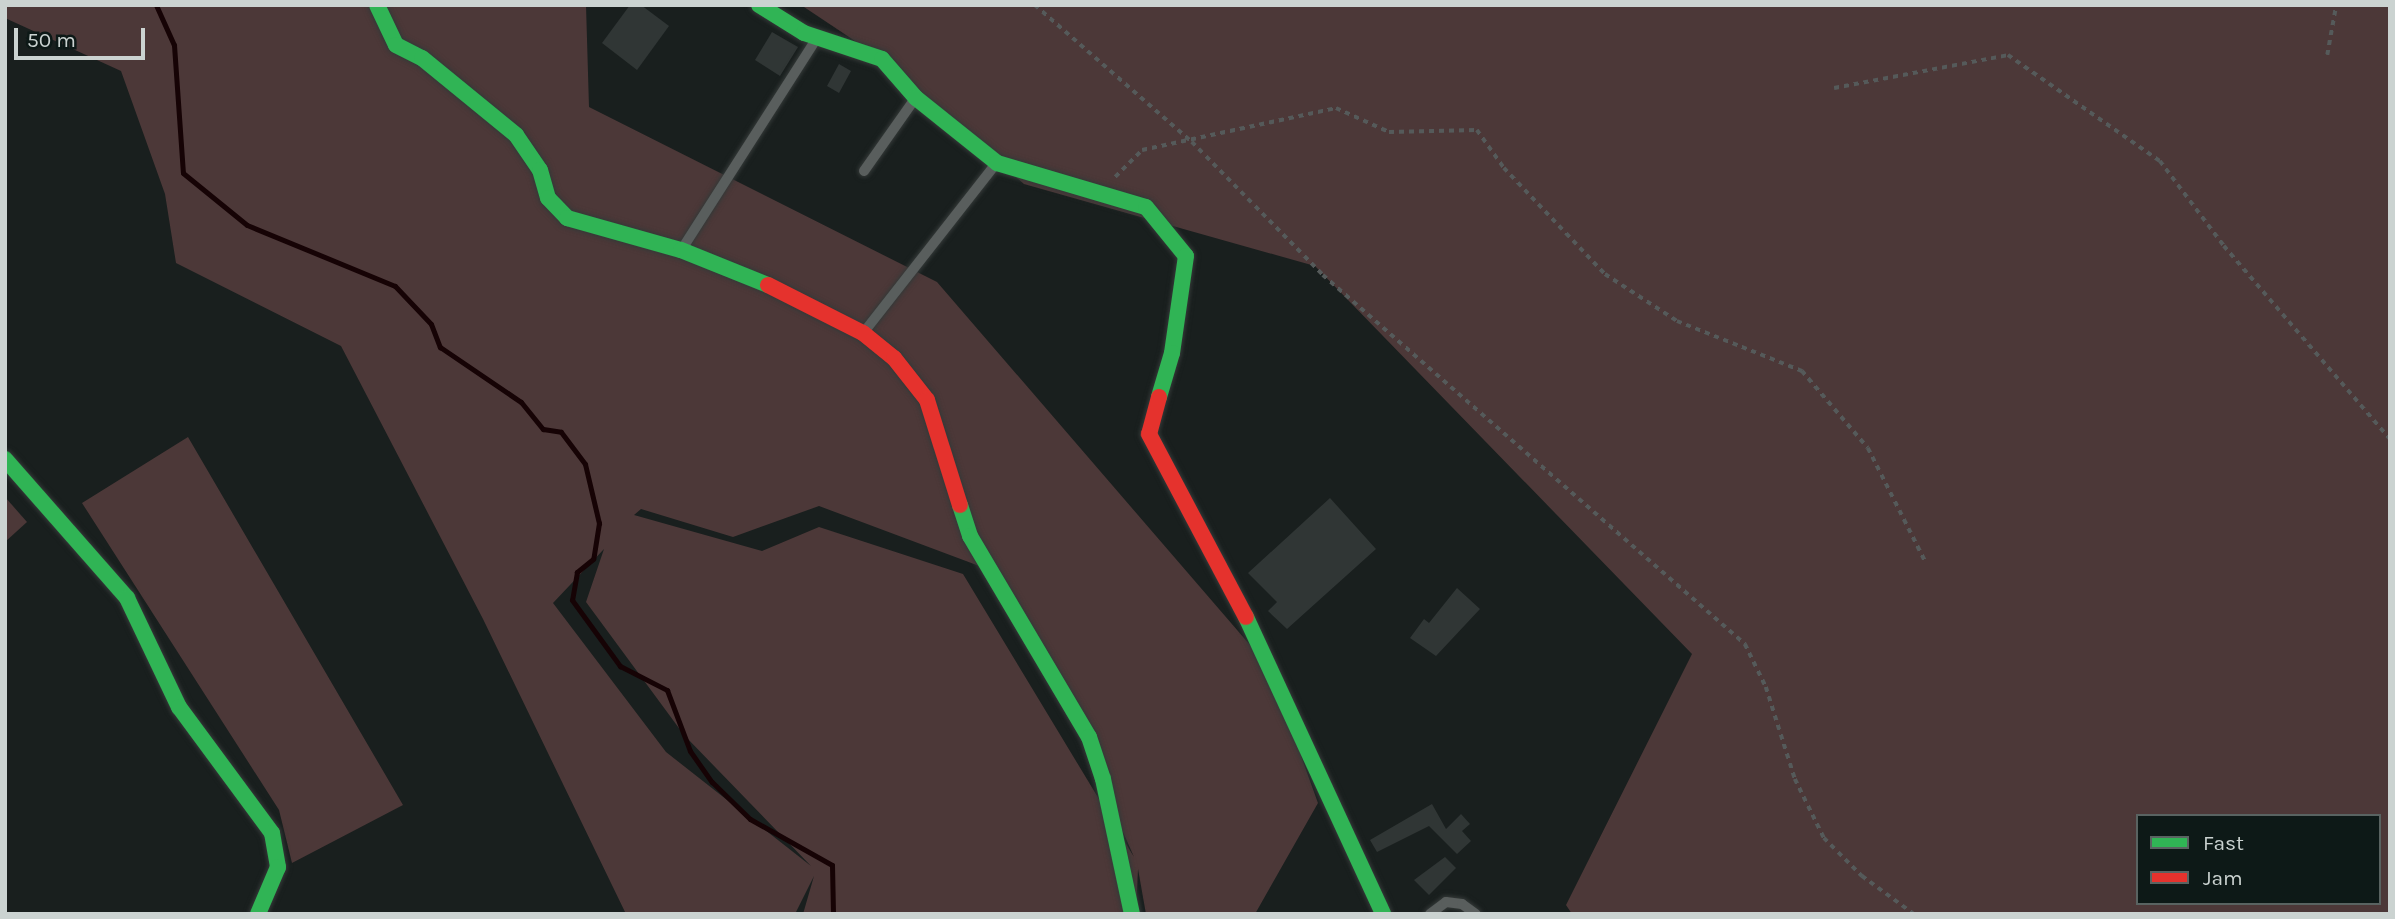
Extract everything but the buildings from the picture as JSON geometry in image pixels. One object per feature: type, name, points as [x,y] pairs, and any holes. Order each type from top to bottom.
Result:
[{"type":"street","points":[[377,5],[396,46],[422,58],[516,135],[540,170],[548,198],[567,218],[681,250],[796,296],[863,333],[894,358],[927,400],[971,536],[1089,737],[1103,779],[1113,840],[1132,914]]},
{"type":"street","points":[[759,5],[817,37],[882,59],[916,98],[997,163],[1146,206],[1186,256],[1172,353],[1149,434],[1219,559],[1383,914]]},
{"type":"street","points":[[5,458],[127,598],[179,707],[272,833],[278,867],[258,914]]},
{"type":"lane","points":[[681,250],[817,37]]},
{"type":"lane","points":[[864,171],[916,98]]},
{"type":"lane","points":[[863,333],[997,163]]},
{"type":"lane","points":[[1430,914],[1446,901],[1462,904],[1476,914]]},
{"type":"path","points":[[1035,5],[1192,142],[1323,275],[1745,644],[1766,687],[1795,779],[1824,838],[1862,876],[1914,914]]},
{"type":"path","points":[[2327,55],[2336,5]]},
{"type":"path","points":[[1834,88],[2008,55],[2160,160],[2224,246],[2390,439]]},
{"type":"path","points":[[1100,191],[1142,150],[1192,142],[1336,108],[1389,132],[1477,130],[1504,168],[1605,274],[1677,321],[1801,371],[1868,448],[1926,563]]},
{"type":"shaded area","points":[[5,5],[586,5],[589,107],[937,282],[1269,667],[1318,803],[1255,914],[1146,914],[1138,869],[1136,914],[803,914],[814,876],[795,914],[626,914],[483,619],[341,346],[176,263],[165,194],[121,71],[5,18]],"holes":[[[819,506],[990,570],[1054,676],[1134,857],[963,574],[819,527],[762,551],[634,515],[641,509],[733,537]],[[604,549],[586,602],[684,735],[811,866],[666,752],[553,603]]]},
{"type":"shaded area","points":[[801,5],[2390,5],[2390,914],[1572,914],[1566,905],[1692,654],[1315,266],[1024,184],[882,59]]},
{"type":"shaded area","points":[[188,437],[403,805],[292,863],[279,810],[82,503]]},
{"type":"shaded area","points":[[5,497],[27,522],[5,542]]},
{"type":"waterway","points":[[156,5],[174,45],[183,173],[247,225],[395,286],[431,324],[440,347],[521,402],[543,429],[561,432],[585,464],[599,523],[593,559],[577,572],[572,600],[620,666],[667,690],[690,751],[712,782],[750,819],[832,865],[833,914]]},
{"type":"traffic: fast","points":[[377,5],[396,45],[422,58],[516,135],[540,170],[548,198],[567,218],[681,250],[768,285]]},
{"type":"traffic: fast","points":[[759,5],[804,33],[882,59],[916,98],[997,163],[1146,207],[1186,256],[1172,353],[1159,397]]},
{"type":"traffic: fast","points":[[5,459],[127,598],[179,707],[272,833],[278,867],[258,914]]},
{"type":"traffic: fast","points":[[960,505],[970,536],[1089,737],[1103,779],[1132,914]]},
{"type":"traffic: fast","points":[[1246,617],[1383,914]]},
{"type":"traffic: jam","points":[[768,285],[863,333],[894,358],[927,400],[960,505]]},
{"type":"traffic: jam","points":[[1159,397],[1149,434],[1246,617]]}]
